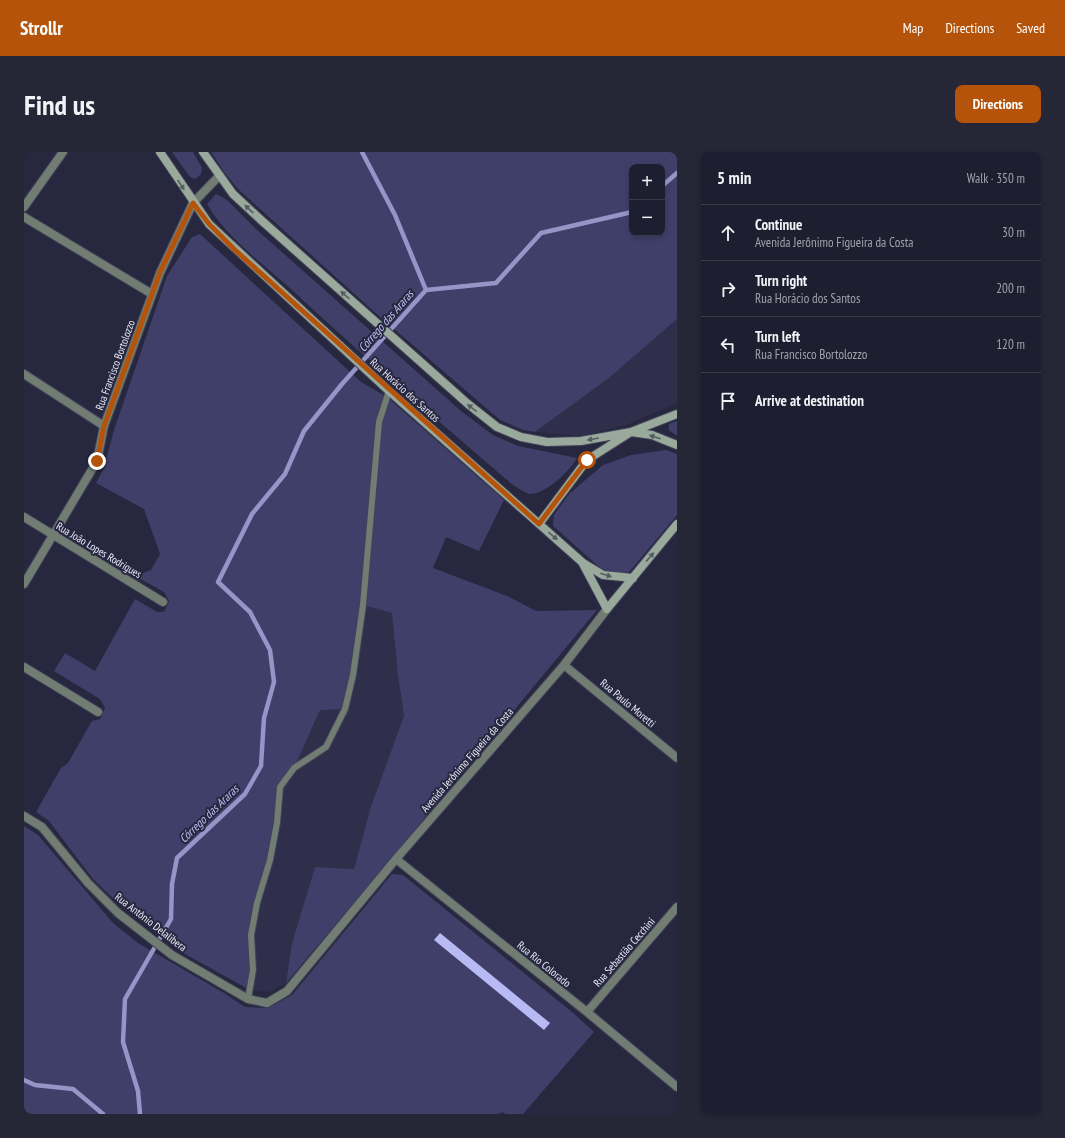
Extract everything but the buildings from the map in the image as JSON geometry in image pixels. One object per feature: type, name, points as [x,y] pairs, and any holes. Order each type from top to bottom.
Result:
[{"type":"main road","name":"Rua Horácio dos Santos","points":[[160,152],[193,203],[209,224],[235,250],[348,354],[582,562],[603,575],[633,578]]},
{"type":"main road","points":[[203,152],[233,194],[468,404],[497,427],[521,437],[547,442],[581,441],[632,432],[652,436],[677,445]]},
{"type":"main road","points":[[539,524],[587,460],[632,432],[677,414]]},
{"type":"main road","name":"Avenida Jerônimo Figueira da Costa","points":[[607,609],[677,524]]},
{"type":"main road","name":"Rua Horácio dos Santos","points":[[582,562],[607,609]]},
{"type":"street","points":[[24,207],[63,152]]},
{"type":"street","name":"Rua Francisco Bortolozzo","points":[[24,584],[54,536],[97,461],[104,426],[160,272],[193,203],[219,176]]},
{"type":"street","points":[[24,217],[152,294]]},
{"type":"street","points":[[24,374],[104,426]]},
{"type":"street","name":"Rua João Lopes Rodrigues","points":[[24,517],[163,602]]},
{"type":"street","name":"Avenida Jerônimo Figueira da Costa","points":[[267,1003],[287,991],[396,859],[564,665],[607,609]]},
{"type":"street","name":"Rua Paulo Moretti","points":[[564,665],[677,758]]},
{"type":"street","points":[[24,667],[98,712]]},
{"type":"street","name":"Rua Antônio Delalibera","points":[[24,816],[42,827],[93,888],[118,913],[172,955],[248,999],[267,1003]]},
{"type":"street","name":"Rua Rio Colorado","points":[[396,859],[587,1012],[677,1087]]},
{"type":"street","name":"Rua Sebastião Cecchini","points":[[587,1012],[677,907]]},
{"type":"lane","points":[[248,999],[253,970],[251,935],[257,903],[270,860],[277,823],[280,787],[294,768],[326,747],[345,709],[353,675],[362,612],[379,422],[389,390]]},
{"type":"shaded area","points":[[172,152],[193,152],[202,168],[201,174],[195,179],[190,177]]},
{"type":"shaded area","points":[[211,152],[677,152],[677,319],[609,378],[535,432],[523,430],[500,420],[379,316],[238,189],[224,172]]},
{"type":"shaded area","points":[[216,194],[227,200],[257,230],[461,411],[493,435],[518,446],[577,458],[574,463],[557,481],[536,493],[530,494],[513,485],[429,413],[234,239],[207,204]]},
{"type":"shaded area","points":[[200,234],[361,382],[387,397],[504,500],[479,551],[446,537],[433,568],[507,596],[536,611],[597,610],[286,983],[292,943],[315,867],[354,869],[371,806],[404,716],[398,676],[392,613],[363,605],[345,709],[320,710],[294,768],[280,787],[277,823],[251,935],[250,990],[176,949],[119,904],[93,879],[49,821],[36,812],[61,768],[68,763],[92,721],[100,719],[105,708],[100,699],[54,671],[65,653],[95,671],[135,599],[157,612],[164,612],[169,601],[164,592],[135,576],[151,570],[160,554],[144,509],[96,483],[104,468],[114,430],[167,276],[192,237]]},
{"type":"shaded area","points":[[677,319],[677,403],[626,425],[580,436],[535,432],[609,378]]},
{"type":"shaded area","points":[[677,421],[677,436],[669,430],[669,424]]},
{"type":"shaded area","points":[[666,450],[677,454],[677,515],[629,572],[605,572],[553,526],[554,515],[569,494],[603,465],[631,455]]},
{"type":"shaded area","points":[[363,605],[392,613],[398,676],[404,716],[371,806],[354,869],[315,867],[292,943],[286,983],[268,992],[250,990],[251,935],[280,787],[294,768]]},
{"type":"shaded area","points":[[24,826],[38,835],[113,923],[138,943],[224,993],[245,1007],[268,1008],[292,995],[392,874],[403,875],[572,1012],[594,1032],[523,1114],[506,1114],[502,1112],[498,1114],[24,1114]]},
{"type":"waterway","points":[[362,152],[395,215],[426,290]]},
{"type":"waterway","points":[[665,183],[677,173]]},
{"type":"waterway","points":[[426,290],[496,283],[541,233],[629,213]]},
{"type":"waterway","name":"Córrego das Araras","points":[[140,1114],[138,1091],[123,1042],[125,999],[171,919],[172,884],[177,858],[245,794],[261,766],[264,718],[274,682],[270,650],[250,612],[218,582],[252,514],[285,474],[304,431],[342,384],[426,290]]},
{"type":"waterway","points":[[24,1080],[35,1085],[73,1089],[103,1114]]},
{"type":"route","points":[[97,461],[104,426],[160,272],[193,203],[209,224],[235,250],[539,524],[587,460]]}]
